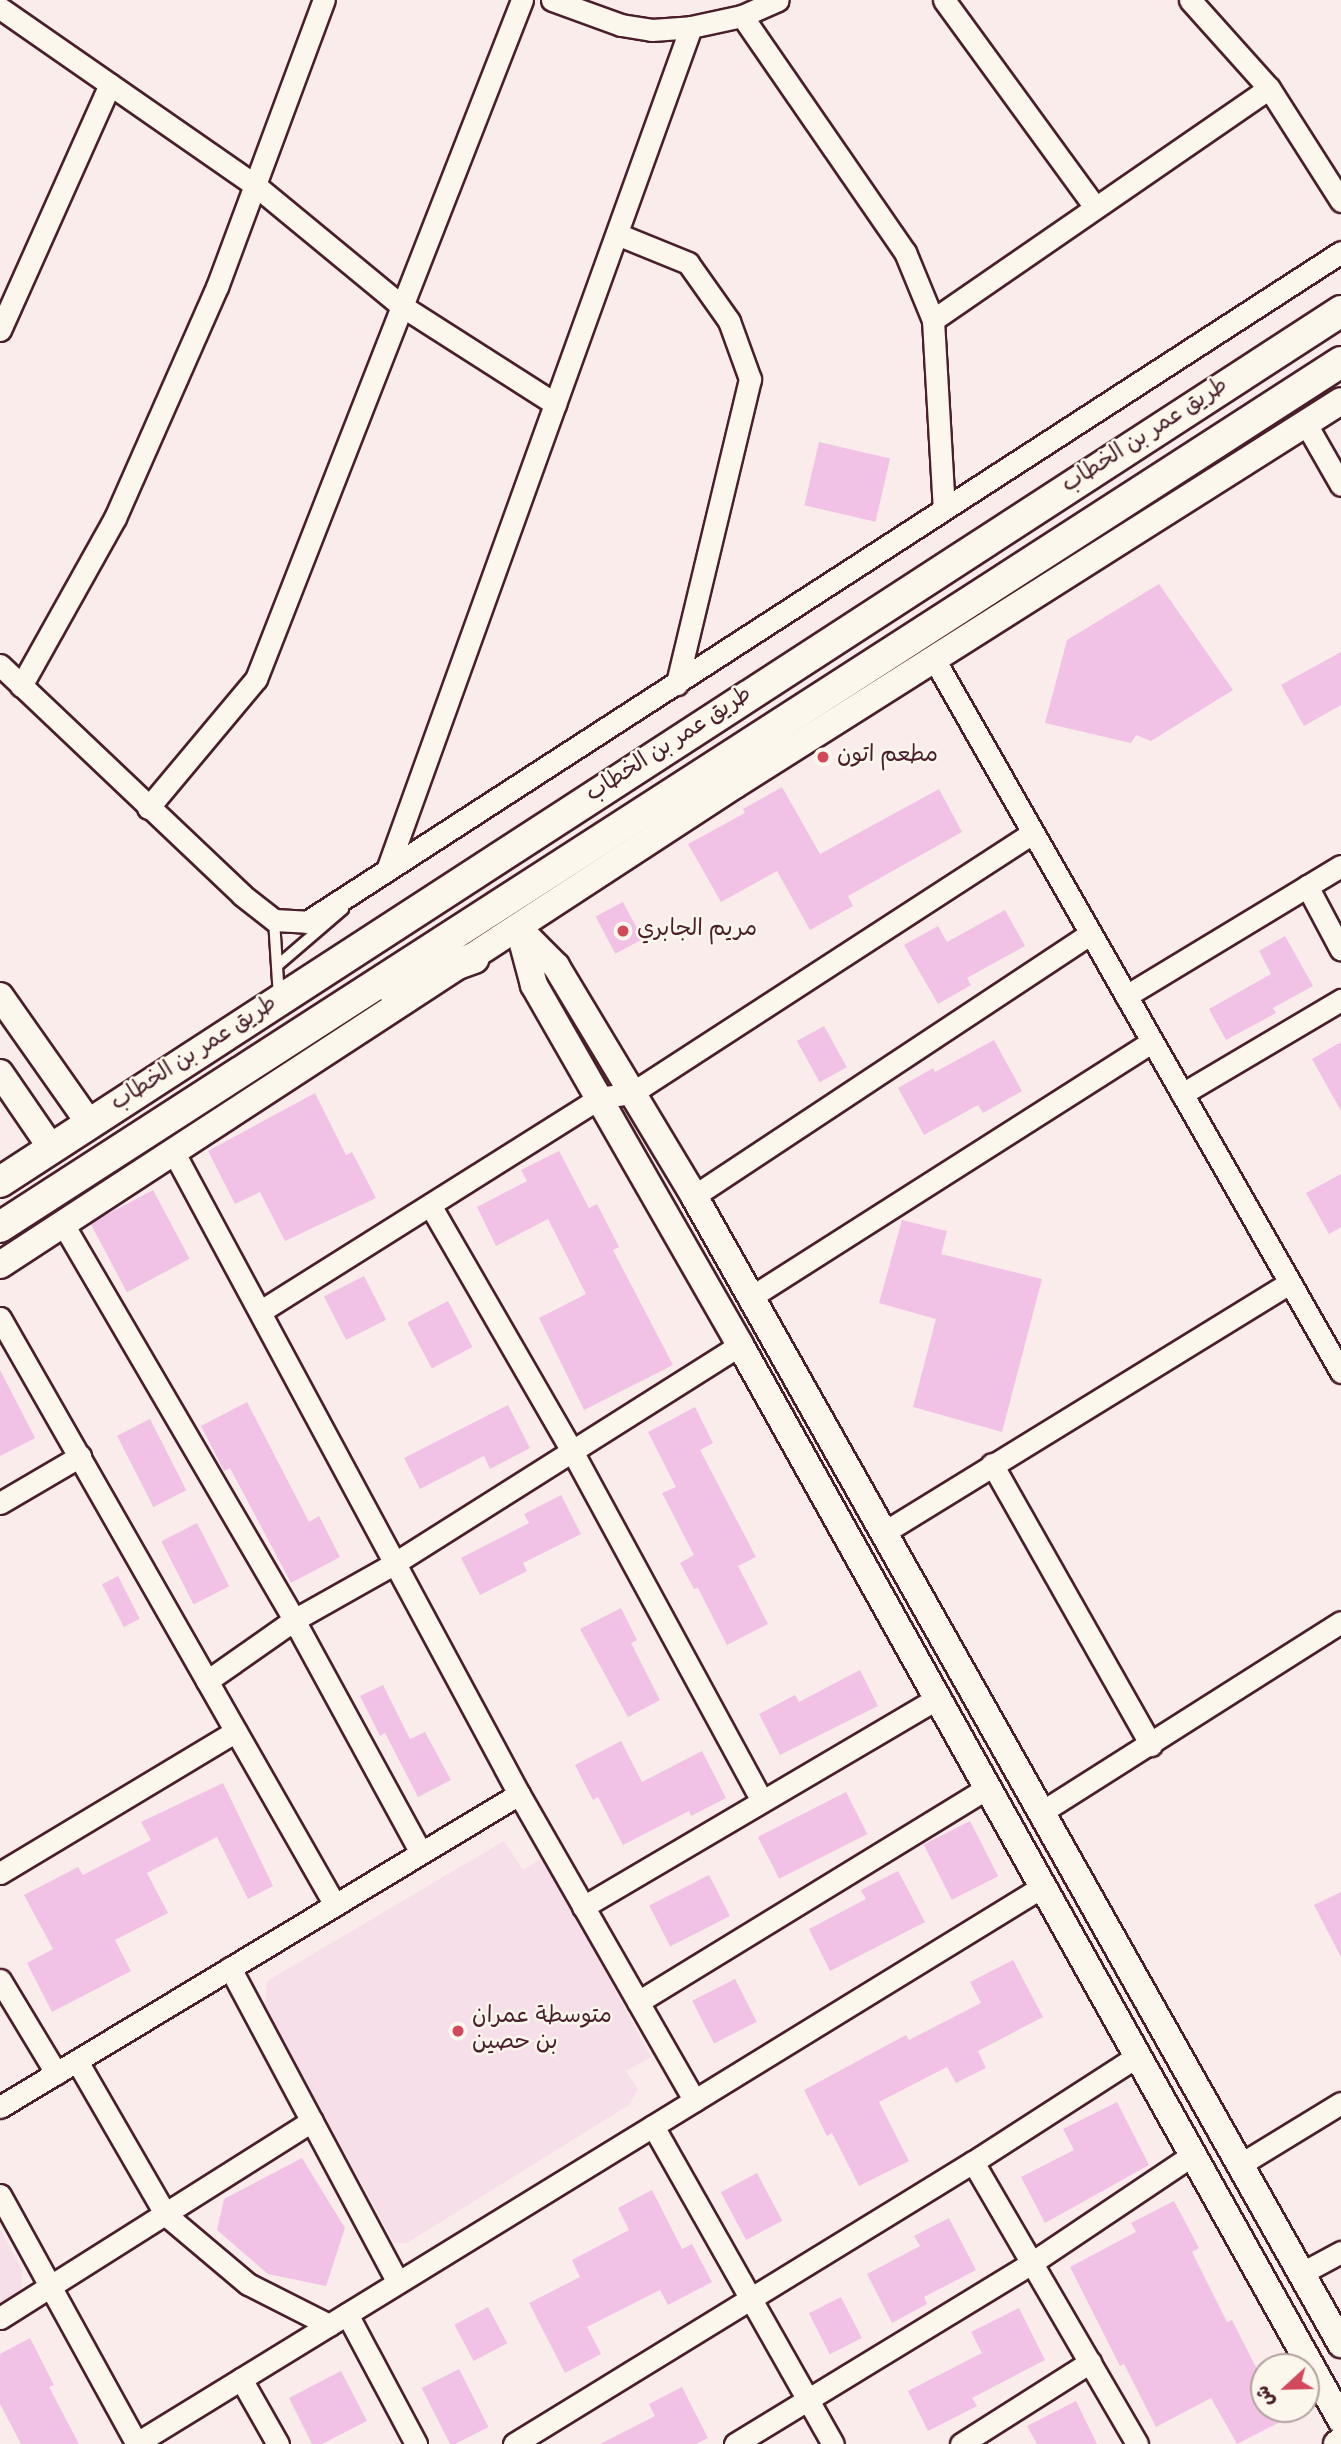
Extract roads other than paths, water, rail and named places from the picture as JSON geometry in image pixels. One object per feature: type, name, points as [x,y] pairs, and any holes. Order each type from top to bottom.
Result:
[{"type":"main road","name":"طريق عمر بن الخطاب","points":[[0,1182],[1341,311]]},
{"type":"main road","name":"طريق عمر بن الخطاب","points":[[0,1227],[1341,362]]},
{"type":"main road","points":[[338,1008],[474,958]]},
{"type":"street","points":[[22,686],[115,518],[217,287],[324,0]]},
{"type":"street","points":[[148,808],[256,679],[522,0]]},
{"type":"street","points":[[552,0],[621,24],[652,30],[691,27],[742,16],[778,0]]},
{"type":"street","points":[[944,0],[1094,206]]},
{"type":"street","points":[[1190,0],[1269,88],[1341,201]]},
{"type":"street","points":[[0,8],[255,185],[402,306],[555,404]]},
{"type":"street","points":[[742,16],[905,251],[933,320],[944,509]]},
{"type":"street","points":[[387,870],[691,27]]},
{"type":"street","points":[[0,330],[110,84]]},
{"type":"street","points":[[933,320],[1094,206],[1269,88]]},
{"type":"street","points":[[617,234],[688,263],[729,321],[750,379],[677,684]]},
{"type":"street","points":[[0,665],[242,895],[274,920],[307,922],[1341,252]]},
{"type":"street","points":[[0,1265],[519,929],[735,785],[1341,401]]},
{"type":"street","points":[[1306,424],[1341,485]]},
{"type":"street","points":[[1042,591],[1060,543]]},
{"type":"street","points":[[934,659],[1341,1372]]},
{"type":"street","points":[[261,1311],[599,1098],[632,1093],[1032,833]]},
{"type":"street","points":[[1126,996],[1341,866]]},
{"type":"street","points":[[1307,886],[1341,950]]},
{"type":"street","points":[[519,929],[556,966],[694,1196],[1341,2344]]},
{"type":"street","points":[[519,929],[534,985],[740,1345],[1341,2420]]},
{"type":"street","points":[[694,1196],[1090,934]]},
{"type":"street","points":[[0,996],[90,1124]]},
{"type":"street","points":[[1182,1094],[1341,1000]]},
{"type":"street","points":[[751,1297],[1152,1042]]},
{"type":"street","points":[[0,1073],[52,1149]]},
{"type":"street","points":[[173,1151],[519,1794],[694,2100]]},
{"type":"street","points":[[430,1205],[572,1451],[762,1801]]},
{"type":"street","points":[[64,1224],[294,1620],[421,1853]]},
{"type":"street","points":[[883,1533],[1289,1283]]},
{"type":"street","points":[[0,1318],[335,1905]]},
{"type":"street","points":[[208,1681],[294,1620],[395,1563],[740,1345]]},
{"type":"street","points":[[0,1503],[80,1456]]},
{"type":"street","points":[[992,1464],[1151,1745]]},
{"type":"street","points":[[1040,1813],[1341,1622]]},
{"type":"street","points":[[583,1907],[936,1699]]},
{"type":"street","points":[[2,1865],[236,1731]]},
{"type":"street","points":[[638,2002],[987,1788]]},
{"type":"street","points":[[0,2107],[519,1794]]},
{"type":"street","points":[[0,2195],[137,2444],[1042,1887]]},
{"type":"street","points":[[230,1968],[398,2283]]},
{"type":"street","points":[[0,1980],[56,2073]]},
{"type":"street","points":[[514,2444],[973,2162],[1136,2057]]},
{"type":"street","points":[[77,2061],[166,2215],[248,2284],[338,2320],[416,2444]]},
{"type":"street","points":[[1241,2164],[1341,2103]]},
{"type":"street","points":[[0,2318],[312,2122]]},
{"type":"street","points":[[653,2126],[833,2444]]},
{"type":"street","points":[[735,2444],[1033,2262],[1192,2155]]},
{"type":"street","points":[[973,2162],[1137,2444]]},
{"type":"street","points":[[1300,2274],[1341,2252]]},
{"type":"street","points":[[961,2444],[1090,2362]]},
{"type":"street","points":[[241,2379],[278,2444]]},
{"type":"lane","points":[[278,965],[387,870]]},
{"type":"lane","points":[[274,920],[279,1000]]},
{"type":"place","name":"مطعم اتون","points":[[823,757]]},
{"type":"place","name":"مريم الجابري","points":[[623,931]]},
{"type":"place","name":"متوسطة عمران بن حصين","points":[[458,2031]]}]
